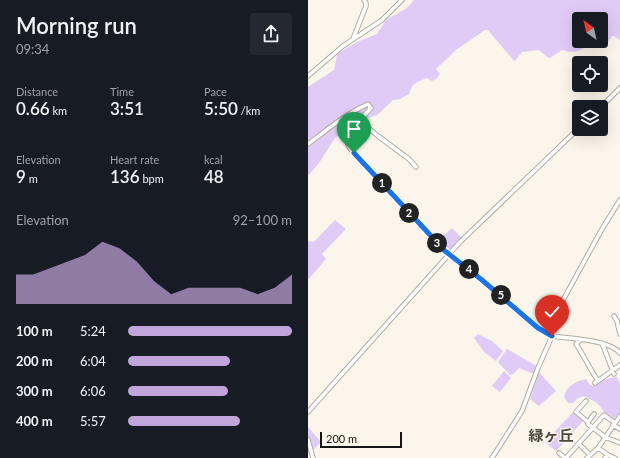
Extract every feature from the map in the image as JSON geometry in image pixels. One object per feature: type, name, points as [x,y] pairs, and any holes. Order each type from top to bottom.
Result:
[{"type":"street","points":[[353,40],[366,6],[364,0]]},
{"type":"street","points":[[308,76],[343,46],[382,20],[402,0]]},
{"type":"street","points":[[608,100],[620,88]]},
{"type":"street","points":[[308,144],[336,122],[356,109],[368,104],[371,108],[352,131],[348,138],[348,145],[449,255],[482,280],[538,328],[552,336],[602,343],[616,349],[620,353]]},
{"type":"street","points":[[360,121],[409,159],[416,167]]},
{"type":"street","points":[[308,412],[460,242],[572,135]]},
{"type":"street","points":[[492,458],[522,411],[552,336],[555,317],[562,302],[602,229],[620,200]]},
{"type":"street","points":[[614,316],[617,321],[620,334]]},
{"type":"street","points":[[580,340],[576,344],[585,358],[596,382],[613,372],[620,365]]},
{"type":"street","points":[[602,343],[613,372]]},
{"type":"street","points":[[616,349],[620,346]]},
{"type":"street","points":[[586,401],[576,412],[588,422],[588,424],[605,437],[620,443]]},
{"type":"street","points":[[588,422],[594,414]]},
{"type":"street","points":[[559,453],[566,458],[580,444],[604,415],[620,429]]},
{"type":"street","points":[[587,458],[598,448],[620,416]]},
{"type":"street","points":[[308,440],[313,458]]},
{"type":"street","points":[[580,444],[590,455]]},
{"type":"street","points":[[598,448],[607,457],[615,458]]},
{"type":"shaded area","points":[[414,0],[620,0],[620,40],[612,36],[608,42],[608,12],[572,12],[572,48],[585,48],[576,52],[562,50],[550,58],[539,50],[522,52],[514,61],[488,30],[485,30],[456,50],[436,69],[440,74],[436,79],[432,81],[427,78],[417,82],[412,86],[409,94],[400,99],[393,100],[377,115],[360,121],[335,138],[319,163],[308,176],[308,87],[334,70],[337,54],[357,42],[377,34],[386,20],[407,8]]},
{"type":"shaded area","points":[[335,220],[346,229],[322,254],[326,259],[308,280],[308,241],[314,242]]},
{"type":"shaded area","points":[[453,229],[462,238],[450,250],[444,248],[437,241]]},
{"type":"shaded area","points":[[478,334],[492,341],[503,351],[496,361],[484,352],[474,338]]},
{"type":"shaded area","points":[[507,349],[538,367],[534,373],[519,368],[510,375],[498,362]]},
{"type":"shaded area","points":[[504,371],[511,378],[500,392],[492,386]]},
{"type":"shaded area","points":[[539,372],[556,391],[539,406],[530,399]]},
{"type":"shaded area","points":[[617,377],[620,384],[620,412],[614,419],[607,415],[594,401],[583,396],[573,403],[568,403],[564,397],[569,387],[579,381],[586,379],[590,385],[594,386],[610,378]]},
{"type":"shaded area","points":[[573,412],[583,421],[556,451],[545,442]]},
{"type":"shaded area","points":[[308,427],[321,442],[314,449],[308,451]]},
{"type":"district","name":"緑ヶ丘","points":[[551,435]]},
{"type":"route","points":[[354,153],[445,251],[504,298],[538,328],[552,336]]}]
